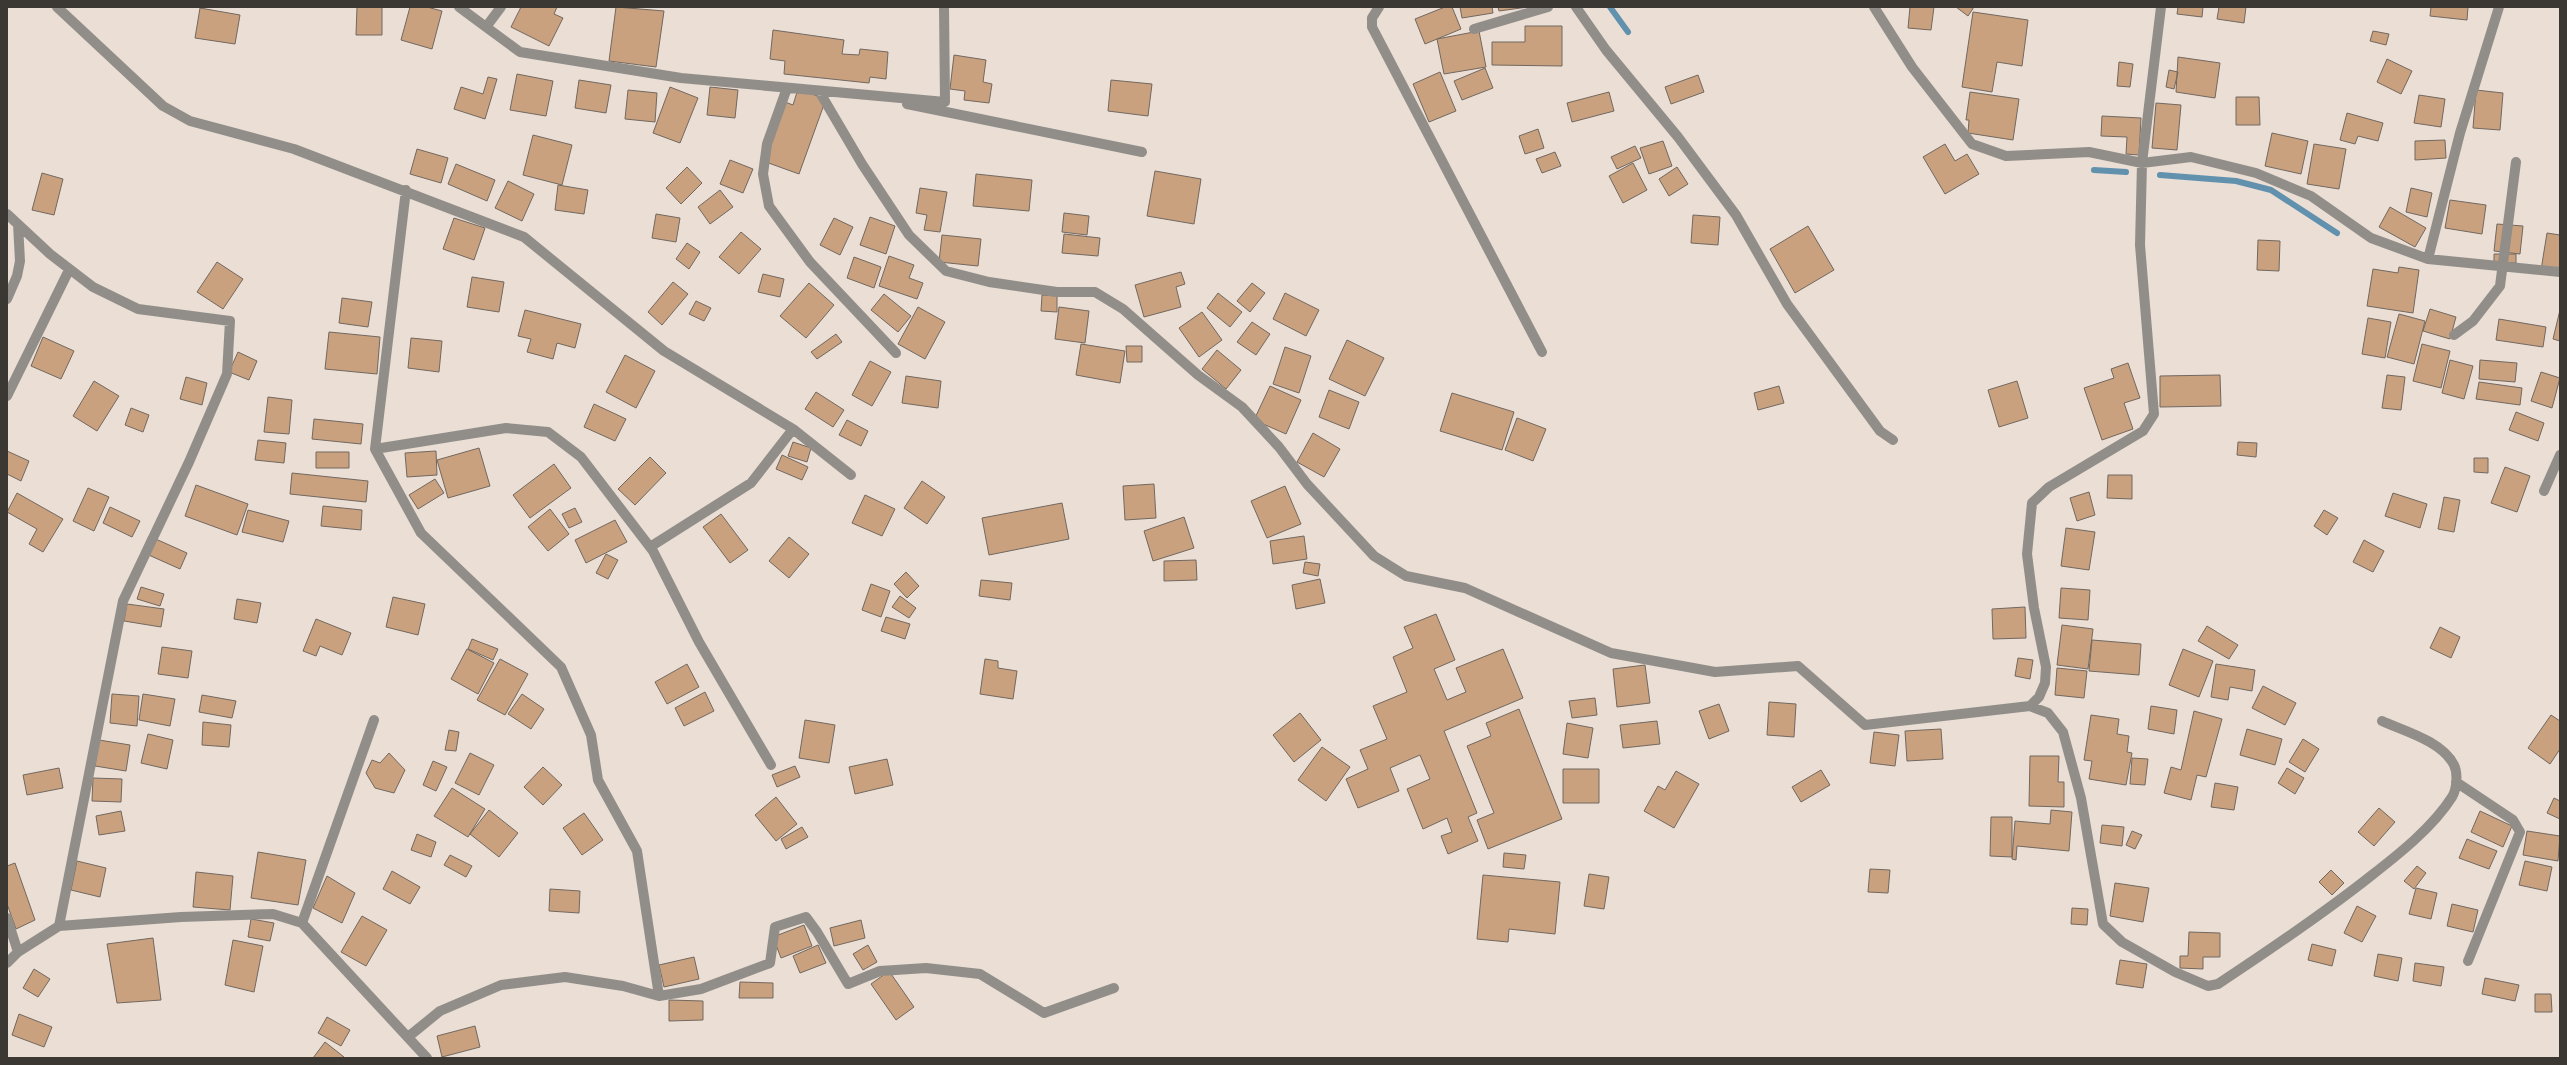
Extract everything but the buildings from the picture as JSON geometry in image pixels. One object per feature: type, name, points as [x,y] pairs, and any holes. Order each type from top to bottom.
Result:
[{"type":"street","points":[[57,7],[163,106],[184,117],[294,149],[406,190],[524,237],[664,351],[793,429],[851,475]]},
{"type":"street","points":[[459,7],[520,52],[681,78],[945,102],[944,7]]},
{"type":"street","points":[[486,27],[501,7]]},
{"type":"street","points":[[1380,7],[1372,18],[1372,27],[1542,352]]},
{"type":"street","points":[[1474,29],[1548,7]]},
{"type":"street","points":[[1576,7],[1606,50],[1678,137],[1736,215],[1788,304],[1880,431],[1893,440]]},
{"type":"street","points":[[1874,7],[1912,67],[1972,144],[2006,156],[2090,152],[2142,163],[2191,156],[2256,173],[2311,196],[2371,238],[2428,259],[2502,265],[2560,272]]},
{"type":"street","points":[[2030,706],[2039,697],[2045,683],[2046,667],[2034,608],[2027,554],[2032,503],[2049,487],[2143,431],[2154,414],[2140,245],[2142,163],[2161,7]]},
{"type":"street","points":[[2428,259],[2460,133],[2499,7]]},
{"type":"street","points":[[787,88],[767,144],[763,174],[769,206],[810,262],[896,353]]},
{"type":"street","points":[[820,91],[862,164],[908,235],[946,271],[989,282],[1057,292],[1095,292],[1123,309],[1198,374],[1242,407],[1279,447],[1307,484],[1374,556],[1406,576],[1464,588],[1611,653],[1715,672],[1798,666],[1865,725],[2030,706],[2048,713],[2063,732],[2080,798],[2103,924],[2122,942],[2175,972],[2208,986],[2218,984],[2322,914],[2409,846],[2453,796],[2456,782],[2454,765],[2435,745],[2382,721]]},
{"type":"street","points":[[856,94],[1142,152]]},
{"type":"street","points":[[2454,335],[2473,321],[2497,292],[2516,162]]},
{"type":"street","points":[[406,190],[375,449],[421,533],[561,667],[591,735],[598,780],[637,851],[658,996]]},
{"type":"street","points":[[7,214],[69,270],[93,287],[138,309],[230,321],[227,374],[189,462],[123,601],[59,926]]},
{"type":"street","points":[[7,299],[17,276],[20,261],[18,224]]},
{"type":"street","points":[[7,396],[69,270]]},
{"type":"street","points":[[375,449],[506,428],[548,432],[581,457],[650,547],[699,642],[771,765]]},
{"type":"street","points":[[650,547],[751,483],[793,429]]},
{"type":"street","points":[[2544,490],[2560,455]]},
{"type":"street","points":[[302,923],[374,720]]},
{"type":"street","points":[[2456,782],[2513,820],[2520,832],[2468,962]]},
{"type":"street","points":[[7,963],[18,952],[59,926],[181,917],[273,914],[302,923],[427,1058]]},
{"type":"street","points":[[408,1037],[440,1011],[501,985],[565,977],[623,986],[658,996],[701,989],[770,963],[775,927],[806,917],[817,932],[848,984],[880,971],[926,968],[980,974],[1044,1013],[1114,988]]},
{"type":"street","points":[[7,918],[18,952]]},
{"type":"waterway","points":[[1610,7],[1628,32]]},
{"type":"waterway","points":[[2094,170],[2126,172]]},
{"type":"waterway","points":[[2160,175],[2236,181],[2271,190],[2337,233]]}]
